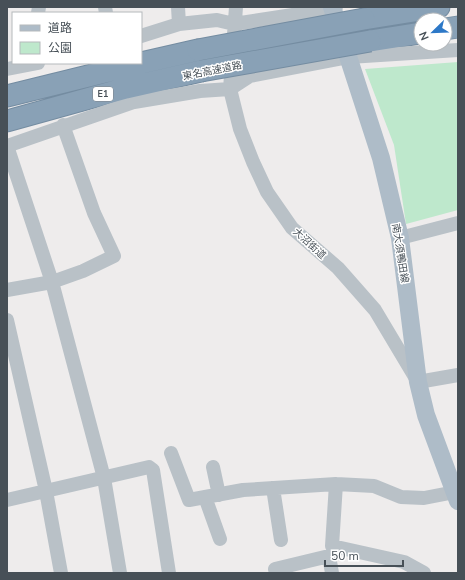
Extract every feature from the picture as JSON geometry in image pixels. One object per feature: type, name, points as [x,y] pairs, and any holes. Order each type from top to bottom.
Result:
[{"type":"highway","name":"E1","points":[[142,63],[198,50],[364,19],[439,7]]},
{"type":"highway","name":"東名高速道路","points":[[7,121],[126,88],[201,71],[413,34]]},
{"type":"highway","name":"E1","points":[[7,96],[137,64]]},
{"type":"main road","name":"南大須鴨田線","points":[[333,8],[381,158],[400,238],[418,382],[426,415],[456,496]]},
{"type":"street","points":[[178,7],[179,24]]},
{"type":"street","points":[[234,24],[236,7]]},
{"type":"street","points":[[142,36],[179,24],[217,20],[234,24],[333,8]]},
{"type":"street","name":"大沼街道","points":[[234,24],[230,89],[240,129],[267,192],[292,228],[338,268],[375,310],[418,382]]},
{"type":"street","points":[[120,573],[104,478],[52,282],[7,146],[134,102],[200,91],[230,89],[250,76],[349,57],[458,50]]},
{"type":"street","points":[[7,69],[33,64]]},
{"type":"street","points":[[7,290],[52,282],[84,272],[114,256],[94,213],[64,125]]},
{"type":"street","points":[[400,238],[458,223]]},
{"type":"street","points":[[7,320],[46,491],[60,573]]},
{"type":"street","points":[[418,382],[458,375]]},
{"type":"street","points":[[171,453],[189,500],[273,488],[336,484],[374,486],[401,497],[424,498],[456,496]]},
{"type":"street","points":[[7,500],[149,467],[153,470],[169,573]]},
{"type":"street","points":[[213,467],[212,496],[220,539]]},
{"type":"street","points":[[336,484],[332,546],[404,562],[424,573]]},
{"type":"street","points":[[273,488],[281,540]]},
{"type":"street","points":[[276,573],[275,569],[329,556],[332,573]]},
{"type":"green space","points":[[458,62],[458,210],[406,224],[394,145],[365,69]]}]
